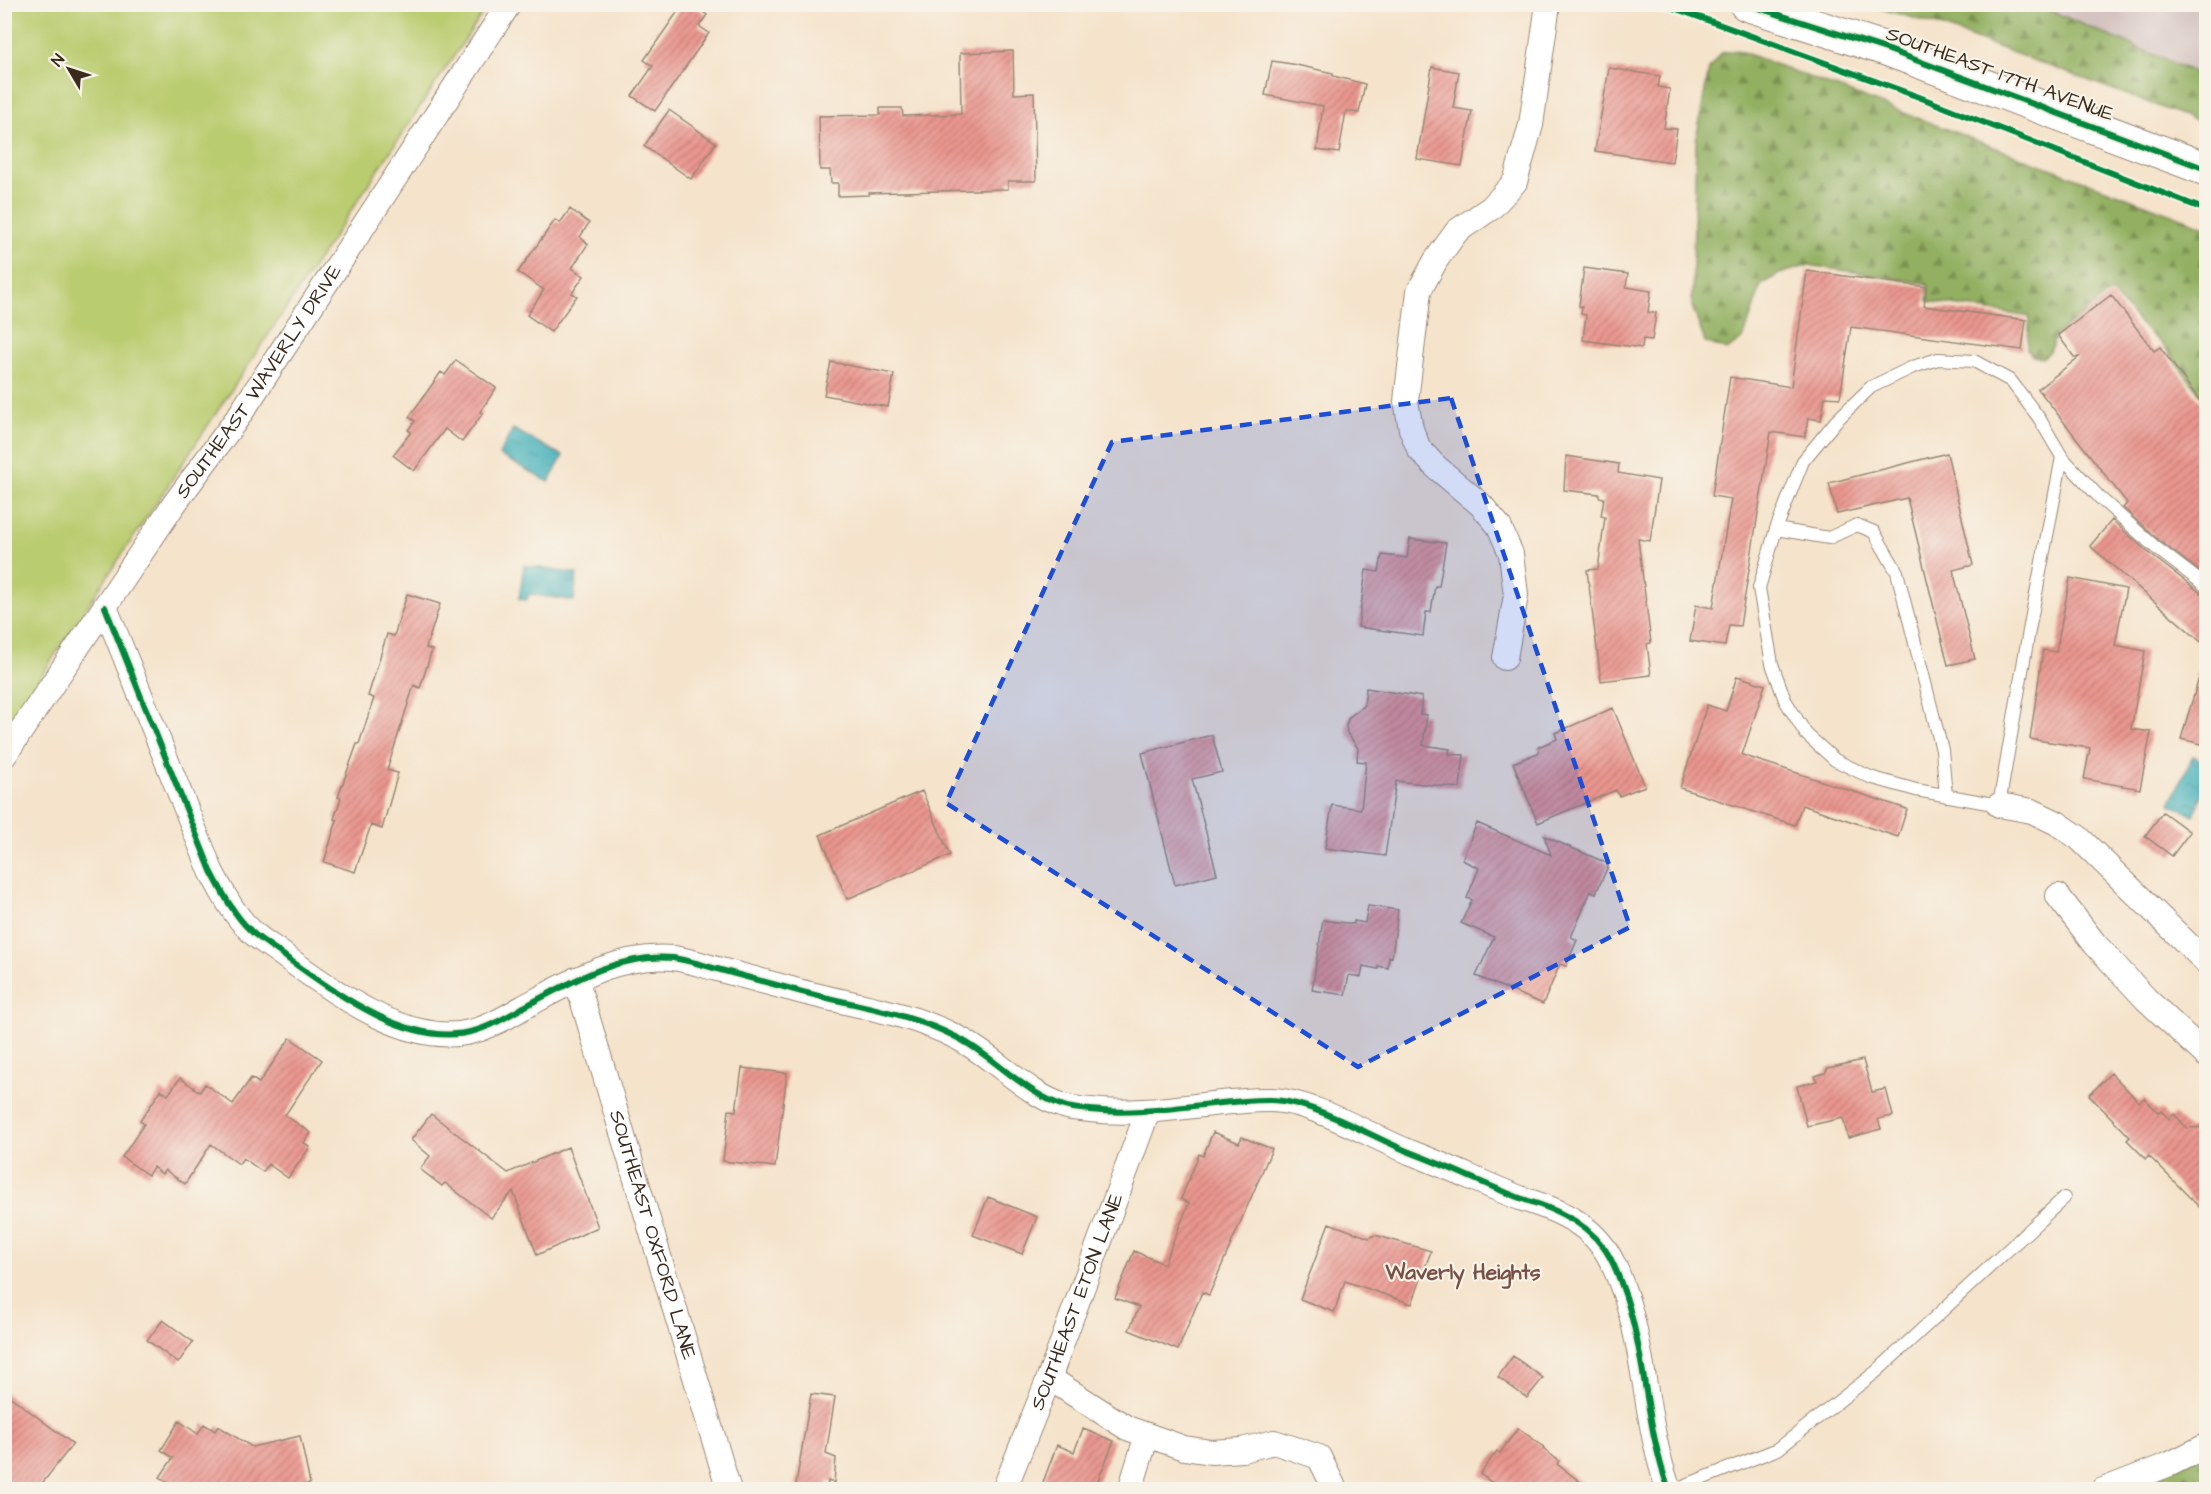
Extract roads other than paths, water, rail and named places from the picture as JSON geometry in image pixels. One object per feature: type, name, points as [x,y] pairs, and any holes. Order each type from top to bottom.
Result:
[{"type":"main road","name":"SOUTHEAST 17TH AVENUE","points":[[1746,4],[1889,51],[2206,169]]},
{"type":"street","name":"SOUTHEAST WAVERLY DRIVE","points":[[4,756],[172,507],[239,416],[509,4]]},
{"type":"street","points":[[1505,658],[1516,595],[1511,554],[1499,526],[1481,505],[1435,466],[1419,449],[1411,429],[1406,401],[1419,291],[1436,260],[1457,231],[1491,208],[1515,182],[1531,125],[1548,4]]},
{"type":"street","points":[[105,607],[212,872],[226,900],[251,932],[321,982],[368,1011],[413,1029],[448,1036],[476,1031],[507,1017],[576,979],[617,963],[639,958],[676,958],[842,1003],[888,1011],[930,1024],[984,1052],[1034,1091],[1065,1106],[1128,1113],[1206,1104],[1274,1100],[1308,1108],[1522,1199],[1561,1213],[1586,1228],[1606,1250],[1620,1279],[1629,1306],[1660,1467],[1671,1490]]},
{"type":"street","points":[[1999,805],[2032,811],[2079,838],[2206,962]]},
{"type":"street","points":[[2058,896],[2095,944],[2146,999],[2206,1055]]},
{"type":"street","name":"SOUTHEAST OXFORD LANE","points":[[576,979],[729,1490]]},
{"type":"street","name":"SOUTHEAST ETON LANE","points":[[1004,1490],[1049,1378],[1148,1111]]},
{"type":"street","points":[[1049,1378],[1127,1428],[1184,1448],[1212,1452],[1242,1450],[1274,1442],[1320,1457],[1332,1485]]},
{"type":"street","points":[[1131,1490],[1147,1436]]},
{"type":"street","points":[[2103,1490],[2170,1464],[2206,1446]]},
{"type":"lane","points":[[2062,457],[1999,805],[1916,790],[1870,777],[1835,760],[1806,734],[1785,700],[1772,664],[1759,588],[1776,529],[1803,461],[1836,420],[1871,387],[1913,367],[1938,360],[1974,361],[2011,381],[2039,418],[2062,457],[2108,505],[2206,586]]},
{"type":"lane","points":[[1776,529],[1829,538],[1857,525],[1875,532],[1897,572],[1942,750],[1946,796]]},
{"type":"lane","points":[[1671,1490],[1778,1449],[1877,1371],[2064,1198]]},
{"type":"water","points":[[513,429],[563,456],[549,482],[499,455]]},
{"type":"water","points":[[524,565],[577,574],[574,601],[529,594],[527,600],[519,599]]},
{"type":"water","points":[[2193,756],[2206,762],[2206,786],[2194,815],[2170,804]]},
{"type":"district","name":"Waverly Heights","points":[[1463,1272]]}]
